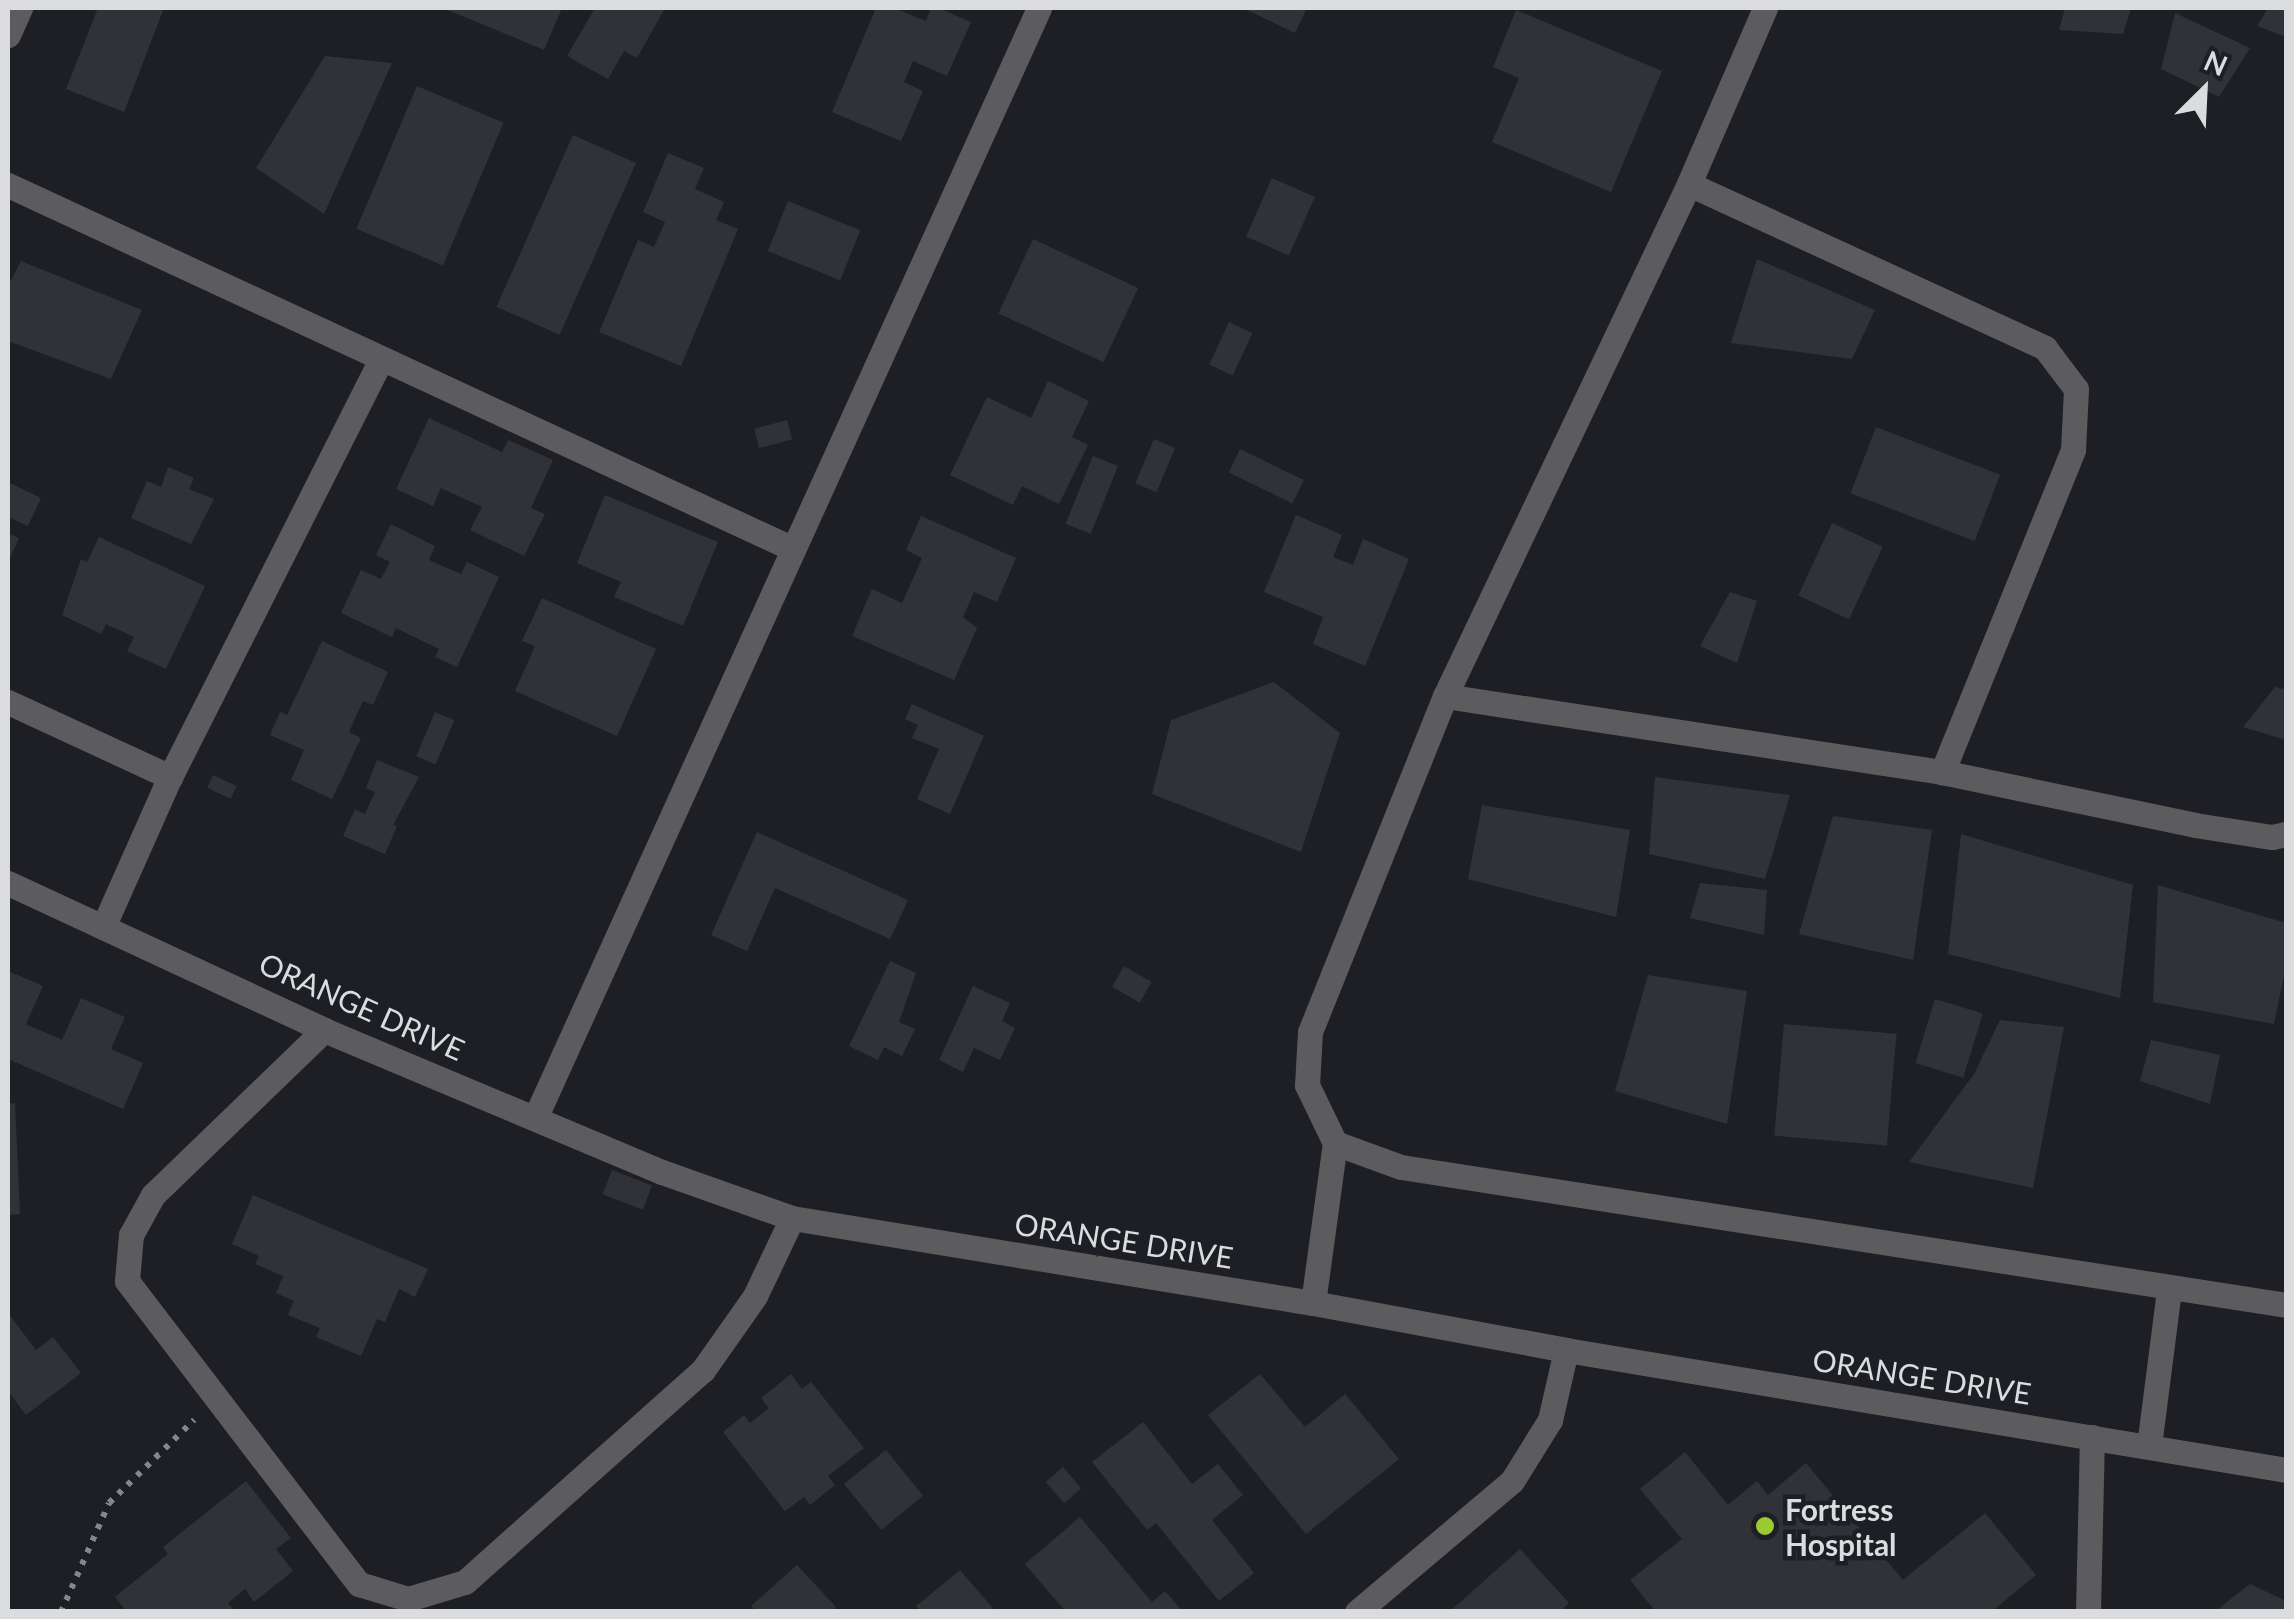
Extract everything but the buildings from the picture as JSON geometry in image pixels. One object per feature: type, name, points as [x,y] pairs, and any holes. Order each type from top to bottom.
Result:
[{"type":"street","points":[[8,35],[20,8]]},
{"type":"street","points":[[536,1116],[791,548],[1040,8]]},
{"type":"street","points":[[1313,1302],[1335,1143],[1307,1085],[1310,1032],[1446,696],[1689,184],[1765,8]]},
{"type":"street","points":[[1689,184],[2045,348],[2076,389],[2073,450],[1942,772]]},
{"type":"street","points":[[8,185],[380,361],[791,548]]},
{"type":"street","points":[[104,926],[170,777],[380,361]]},
{"type":"street","points":[[1446,696],[1942,772],[2195,825],[2272,837],[2286,834]]},
{"type":"street","points":[[8,702],[170,777]]},
{"type":"street","name":"ORANGE DRIVE","points":[[8,883],[324,1030],[662,1172],[792,1218],[1313,1302],[1566,1350],[2286,1470]]},
{"type":"street","points":[[324,1030],[152,1195],[131,1234],[127,1280],[358,1584],[408,1600],[466,1582],[703,1370],[754,1296],[792,1218]]},
{"type":"street","points":[[1335,1143],[1401,1167],[2286,1305]]},
{"type":"street","points":[[2149,1446],[2169,1289]]},
{"type":"street","points":[[1357,1612],[1512,1481],[1550,1420],[1566,1350]]},
{"type":"street","points":[[2088,1612],[2092,1437]]},
{"type":"path","points":[[61,1612],[109,1503],[216,1398]]},
{"type":"place","name":"Fortress Hospital","points":[[1765,1526]]}]
